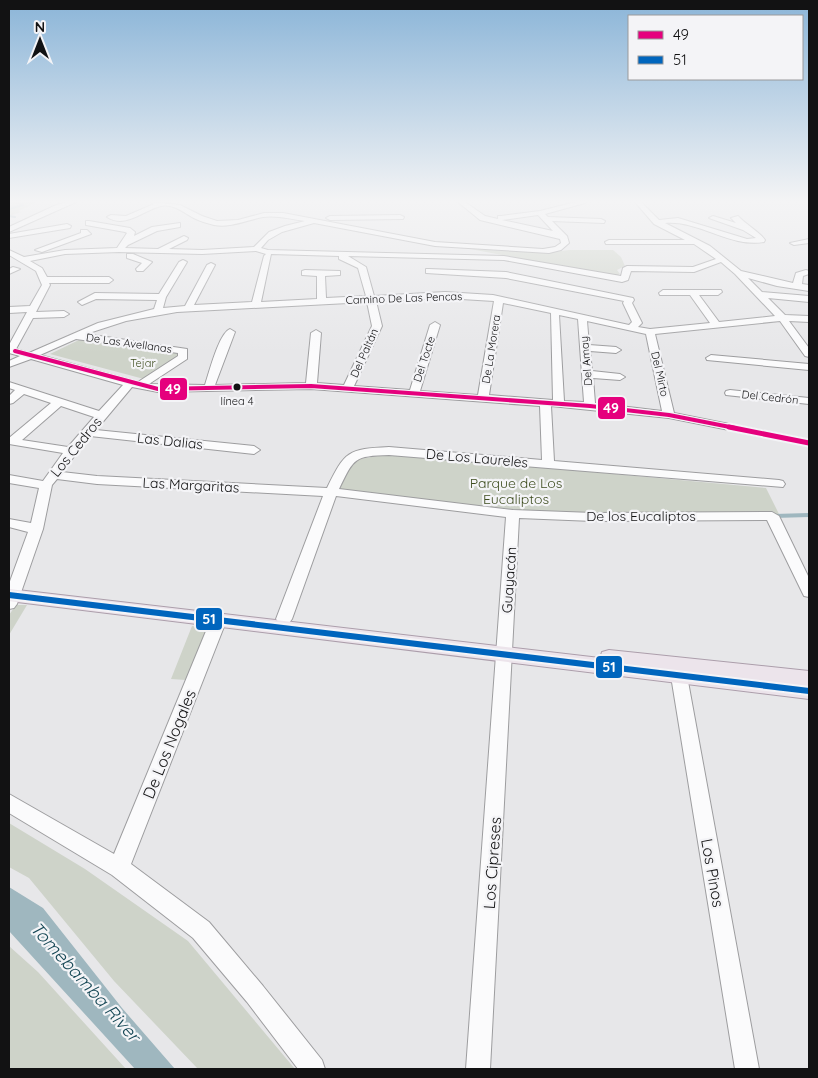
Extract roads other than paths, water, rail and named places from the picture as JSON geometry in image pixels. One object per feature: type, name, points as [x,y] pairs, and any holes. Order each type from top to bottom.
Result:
[{"type":"main road","points":[[11,594],[284,619],[679,676],[809,691]]},
{"type":"main road","points":[[11,594],[506,651],[809,679]]},
{"type":"street","points":[[17,257],[31,252]]},
{"type":"street","points":[[17,257],[36,252]]},
{"type":"street","points":[[17,257],[62,252]]},
{"type":"street","points":[[116,252],[148,262],[140,269]]},
{"type":"street","points":[[286,252],[504,258]]},
{"type":"street","points":[[476,252],[622,279],[625,278],[627,268],[696,269],[722,259]]},
{"type":"street","points":[[711,252],[738,272],[761,295],[807,349]]},
{"type":"street","name":"Del Paltán","points":[[327,253],[351,260],[362,267],[376,312],[377,326],[348,388]]},
{"type":"street","points":[[256,305],[268,256]]},
{"type":"street","points":[[17,257],[39,270],[45,280],[45,289],[10,350],[135,385],[175,390],[311,386],[558,403],[669,415],[809,443]]},
{"type":"street","points":[[158,310],[162,297],[182,262]]},
{"type":"street","points":[[188,308],[211,265]]},
{"type":"street","points":[[738,272],[777,284],[809,288]]},
{"type":"street","points":[[797,286],[799,275],[806,272]]},
{"type":"street","points":[[305,273],[337,273]]},
{"type":"street","points":[[321,273],[322,301]]},
{"type":"street","points":[[429,273],[503,279],[626,301],[638,323],[631,328]]},
{"type":"street","points":[[45,280],[110,280]]},
{"type":"street","points":[[692,292],[716,325]]},
{"type":"street","points":[[663,293],[718,292]]},
{"type":"street","name":"Camino De Las Pencas","points":[[9,364],[34,356],[101,326],[158,310],[188,308],[445,295],[498,300],[650,332],[782,318],[809,319]]},
{"type":"street","points":[[761,295],[809,299]]},
{"type":"street","points":[[82,302],[95,296],[162,297]]},
{"type":"street","name":"De La Morera","points":[[483,398],[498,300]]},
{"type":"street","points":[[9,310],[64,314]]},
{"type":"street","points":[[554,315],[558,403]]},
{"type":"street","name":"Del Amay","points":[[582,317],[590,406]]},
{"type":"street","name":"Del Tocte","points":[[414,393],[435,325]]},
{"type":"street","points":[[209,388],[222,349],[230,332]]},
{"type":"street","name":"Del Mirto","points":[[650,332],[669,415]]},
{"type":"street","points":[[311,386],[316,333]]},
{"type":"street","name":"De Las Avellanas","points":[[77,336],[183,352],[183,357],[135,385]]},
{"type":"street","points":[[585,348],[616,350]]},
{"type":"street","points":[[712,358],[809,367]]},
{"type":"street","points":[[587,374],[620,377]]},
{"type":"street","points":[[9,385],[102,416]]},
{"type":"street","name":"Los Cedros","points":[[11,594],[36,529],[49,480],[86,432],[135,385]]},
{"type":"street","points":[[9,401],[23,389]]},
{"type":"street","name":"Del Cedrón","points":[[730,393],[809,401]]},
{"type":"street","points":[[11,441],[59,402]]},
{"type":"street","points":[[544,402],[548,464]]},
{"type":"street","name":"Las Dalias","points":[[86,432],[254,450]]},
{"type":"street","points":[[11,441],[71,450]]},
{"type":"street","name":"De Los Laureles","points":[[284,619],[331,492],[345,463],[350,458],[366,452],[389,451],[779,484]]},
{"type":"street","name":"Las Margaritas","points":[[9,479],[107,481],[331,492]]},
{"type":"street","name":"De los Eucaliptos","points":[[331,492],[513,514],[772,516],[809,592]]},
{"type":"street","name":"Guayacán","points":[[506,651],[513,514]]},
{"type":"street","points":[[9,523],[36,529]]},
{"type":"street","name":"De Los Nogales","points":[[118,868],[219,619]]},
{"type":"street","name":"Los Cipreses","points":[[478,1069],[506,651]]},
{"type":"street","name":"Los Pinos","points":[[679,676],[747,1069]]},
{"type":"street","points":[[9,803],[118,868],[201,930],[255,994],[312,1069]]},
{"type":"water","name":"Tomebamba River","points":[[9,887],[43,908],[122,1008],[175,1069],[135,1069],[9,931]]},
{"type":"waterway","name":"De los Eucaliptos","points":[[774,516],[809,515]]},
{"type":"place","name":"línea 4","points":[[237,387]]},
{"type":"park label","name":"Tejar","points":[[143,363]]},
{"type":"park label","name":"Parque de Los Eucaliptos","points":[[516,492]]}]
